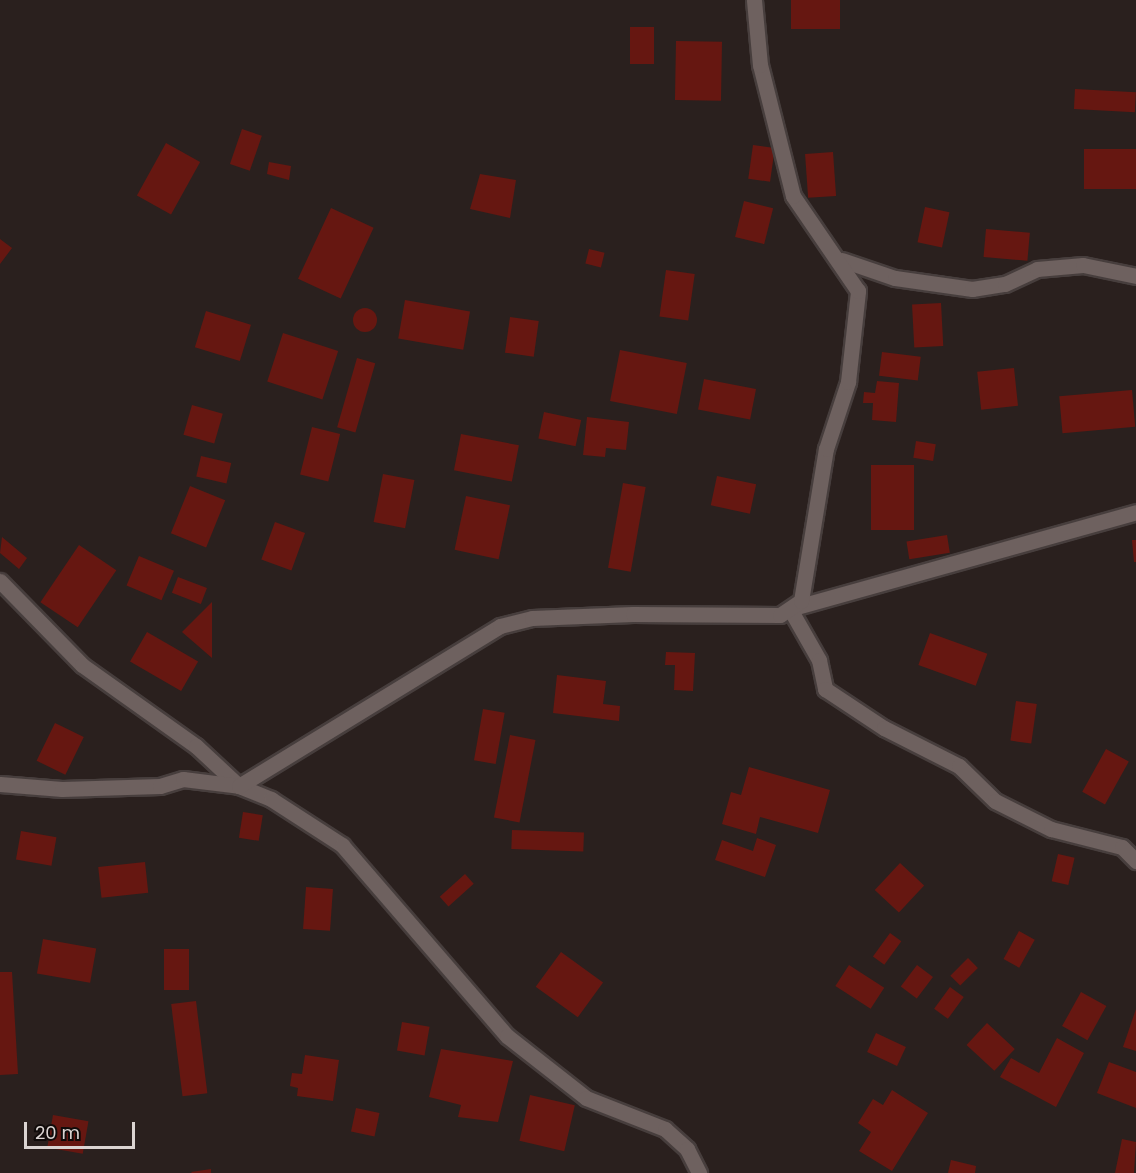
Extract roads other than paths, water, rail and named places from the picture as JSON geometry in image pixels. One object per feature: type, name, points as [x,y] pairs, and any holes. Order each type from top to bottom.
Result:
[{"type":"street","points":[[754,0],[760,65],[793,196],[839,259],[858,291],[857,332],[826,449],[807,589],[790,609]]},
{"type":"street","points":[[839,259],[895,278],[972,290],[1005,284],[1037,269],[1083,265],[1136,276]]},
{"type":"street","points":[[0,784],[73,789],[160,786],[183,779],[239,786],[500,626],[532,618],[780,615],[790,609],[1136,512]]},
{"type":"street","points":[[0,580],[82,665],[196,746],[239,786],[342,845],[507,1036],[586,1098],[666,1129],[687,1149],[699,1173]]},
{"type":"street","points":[[790,609],[819,660],[825,689],[884,728],[959,766],[995,801],[1051,829],[1122,847],[1136,861]]}]
